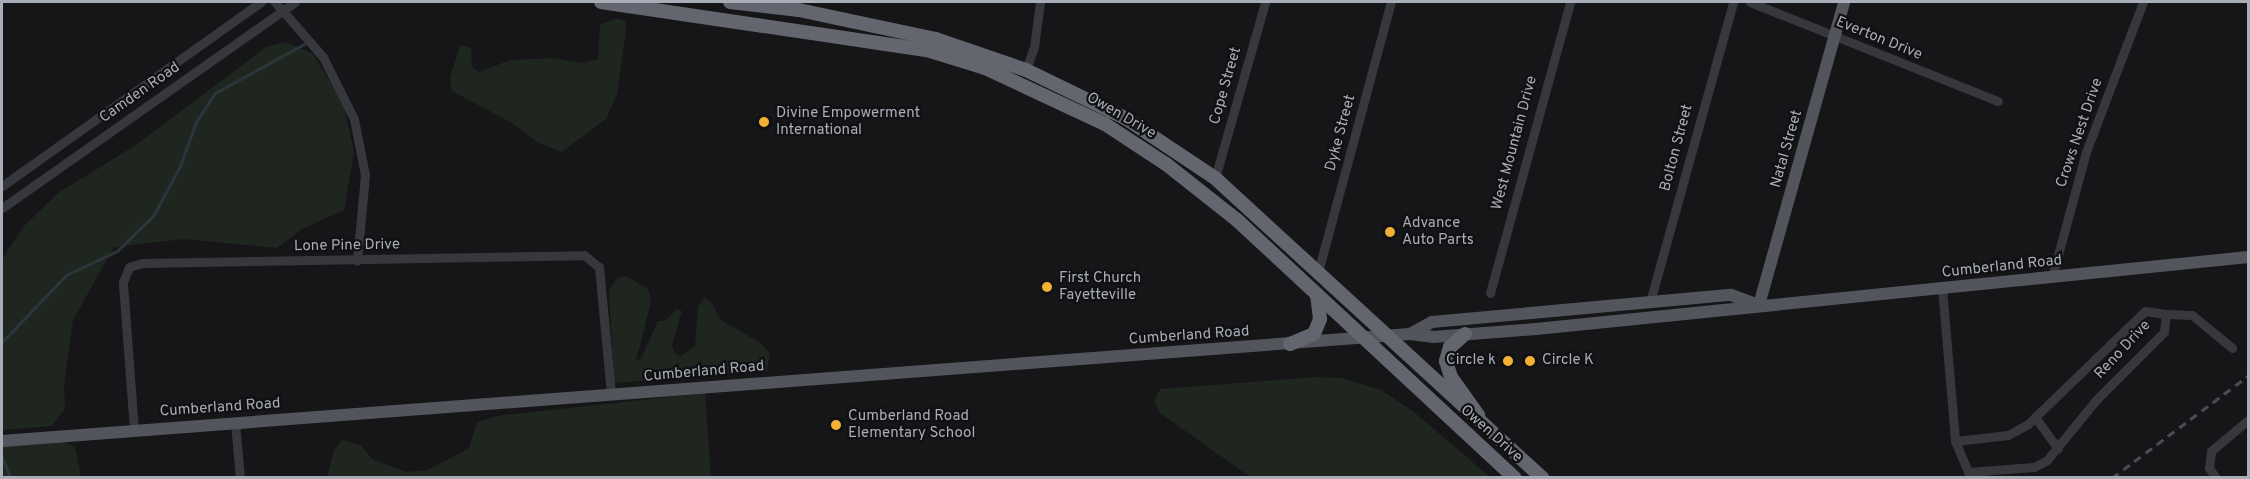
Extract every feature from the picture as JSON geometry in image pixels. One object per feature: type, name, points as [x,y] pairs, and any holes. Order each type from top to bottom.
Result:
[{"type":"highway","name":"Owen Drive","points":[[601,2],[905,45],[985,68],[1105,124],[1208,196],[1317,295],[1361,339],[1515,477]]},
{"type":"highway","name":"Owen Drive","points":[[730,2],[819,14],[922,36],[1026,70],[1125,118],[1215,178],[1318,272],[1383,337],[1542,477]]},
{"type":"highway","points":[[703,16],[711,10],[810,23],[819,14]]},
{"type":"highway","points":[[818,33],[829,24],[922,36]]},
{"type":"highway","points":[[1290,344],[1314,334],[1320,319],[1317,295]]},
{"type":"highway","points":[[1465,334],[1450,346],[1446,361],[1451,377],[1491,434]]},
{"type":"main road","name":"Natal Street","points":[[1759,305],[1844,2]]},
{"type":"main road","name":"Cumberland Road","points":[[2,441],[1410,334],[1465,334],[1732,313],[1759,305],[2248,257]]},
{"type":"main road","name":"Cumberland Road","points":[[1410,334],[1432,322],[1731,295],[1759,305]]},
{"type":"street","name":"Camden Road","points":[[2,186],[261,2]]},
{"type":"street","points":[[275,2],[328,65],[354,119],[365,175],[357,261]]},
{"type":"street","name":"Camden Road","points":[[2,208],[295,2]]},
{"type":"street","points":[[1026,70],[1040,2]]},
{"type":"street","name":"Cope Street","points":[[1215,178],[1265,2]]},
{"type":"street","name":"Dyke Street","points":[[1318,272],[1391,2]]},
{"type":"street","name":"West Mountain Drive","points":[[1490,293],[1570,2]]},
{"type":"street","name":"Bolton Street","points":[[1650,302],[1732,2]]},
{"type":"street","name":"Everton Drive","points":[[1750,2],[1998,101]]},
{"type":"street","name":"Crows Nest Drive","points":[[2052,277],[2086,152],[2143,2]]},
{"type":"street","name":"Lone Pine Drive","points":[[134,430],[123,282],[129,267],[590,257],[600,273],[611,394]]},
{"type":"street","name":"Reno Drive","points":[[1942,288],[1955,441],[1968,472],[2034,466],[2058,449],[2096,400],[2164,332],[2166,315],[2145,311],[2035,417],[2008,435],[1955,441]]},
{"type":"street","points":[[2166,315],[2192,315],[2232,348]]},
{"type":"street","points":[[2035,417],[2058,449]]},
{"type":"street","points":[[2216,477],[2209,468],[2211,452],[2248,420]]},
{"type":"street","points":[[235,423],[240,477]]},
{"type":"shaded area","points":[[616,18],[625,21],[626,31],[617,94],[606,119],[562,152],[539,143],[512,123],[452,91],[450,78],[460,45],[471,48],[472,67],[479,72],[510,60],[554,58],[582,63],[598,59],[600,25]]},
{"type":"shaded area","points":[[286,42],[313,54],[343,103],[354,152],[344,210],[302,229],[277,248],[184,239],[114,247],[73,320],[64,385],[65,409],[52,426],[2,430],[2,259],[24,226],[58,193],[136,145],[266,47]]},
{"type":"shaded area","points":[[626,276],[648,289],[651,302],[636,360],[641,359],[658,321],[665,321],[677,309],[682,311],[672,346],[675,354],[681,356],[695,346],[698,307],[704,298],[711,302],[721,320],[762,344],[770,354],[767,371],[614,383],[609,290],[617,278]]},
{"type":"shaded area","points":[[1317,377],[1342,378],[1381,390],[1413,411],[1490,477],[1250,477],[1160,413],[1154,401],[1160,389]]},
{"type":"shaded area","points":[[705,393],[711,477],[327,478],[334,450],[342,440],[361,445],[372,459],[406,472],[428,470],[469,448],[477,422],[497,416]]},
{"type":"shaded area","points":[[62,441],[75,447],[81,477],[2,478],[2,445]]},
{"type":"waterway","points":[[2,342],[66,275],[117,251],[153,216],[180,166],[196,122],[215,93],[304,44]]},
{"type":"waterway","points":[[2,457],[10,478]]},
{"type":"railway","points":[[2112,478],[2248,376]]},
{"type":"place","name":"Divine Empowerment International","points":[[764,122]]},
{"type":"place","name":"Advance Auto Parts","points":[[1390,232]]},
{"type":"place","name":"First Church Fayetteville","points":[[1047,287]]},
{"type":"place","name":"Circle k","points":[[1508,361]]},
{"type":"place","name":"Circle K","points":[[1530,361]]},
{"type":"place","name":"Cumberland Road Elementary School","points":[[836,425]]}]
